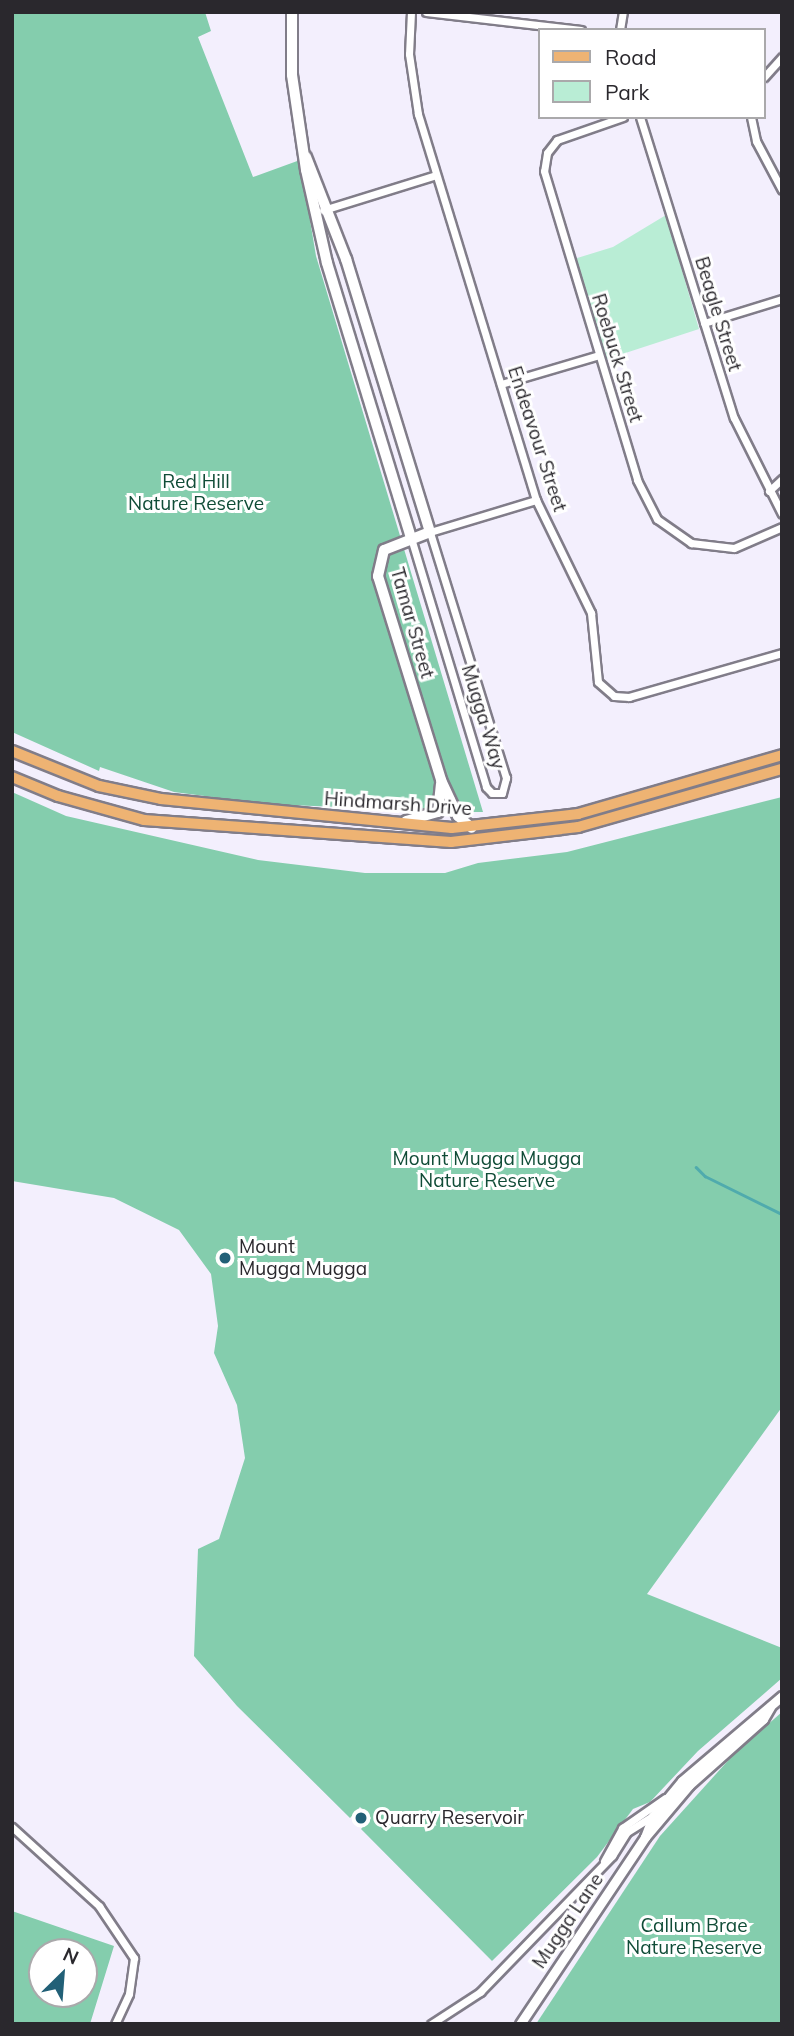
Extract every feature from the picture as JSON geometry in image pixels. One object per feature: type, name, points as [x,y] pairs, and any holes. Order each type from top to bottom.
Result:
[{"type":"main road","name":"Mugga Way","points":[[292,12],[292,75],[315,213],[411,538]]},
{"type":"main road","name":"Mugga Way","points":[[306,157],[328,209],[430,532]]},
{"type":"main road","name":"Tamar Street","points":[[430,532],[384,550],[377,570],[441,780],[458,816],[472,828]]},
{"type":"main road","name":"Hindmarsh Drive","points":[[12,751],[99,786],[161,799],[392,824],[472,828],[588,811],[782,755]]},
{"type":"main road","name":"Hindmarsh Drive","points":[[12,777],[58,796],[144,820],[451,842],[578,827],[782,769]]},
{"type":"main road","name":"Tamar Street","points":[[392,824],[436,813],[442,803],[441,780]]},
{"type":"street","name":"Endeavour Street","points":[[411,12],[413,90],[436,175],[536,500],[591,613],[595,676],[607,692],[629,697],[782,653]]},
{"type":"street","points":[[426,12],[565,28]]},
{"type":"street","points":[[766,75],[782,57]]},
{"type":"street","name":"Roebuck Street","points":[[617,119],[557,140],[544,165],[636,480],[649,507],[666,527],[691,543],[720,548],[750,543],[782,527]]},
{"type":"street","name":"Beagle Street","points":[[641,119],[741,439],[782,514]]},
{"type":"street","points":[[751,119],[756,141],[782,190]]},
{"type":"street","points":[[315,213],[436,175]]},
{"type":"street","points":[[704,323],[782,299]]},
{"type":"street","points":[[501,384],[599,355]]},
{"type":"street","points":[[769,491],[782,479]]},
{"type":"street","name":"Tamar Street","points":[[430,532],[536,500]]},
{"type":"street","name":"Mugga Way","points":[[411,538],[486,786],[492,793],[502,793],[506,778],[430,532]]},
{"type":"street","name":"Mugga Lane","points":[[645,1838],[653,1816],[668,1796],[782,1696]]},
{"type":"street","name":"Mugga Lane","points":[[520,2024],[645,1838],[770,1707]]},
{"type":"street","points":[[604,1862],[622,1828],[668,1796]]},
{"type":"street","points":[[431,2024],[480,1992],[604,1862],[632,1827],[653,1816],[665,1815]]},
{"type":"street","points":[[12,1827],[99,1906],[134,1958],[129,1994],[115,2024]]},
{"type":"green space","name":"Red Hill Nature Reserve","points":[[12,12],[205,12],[211,31],[198,37],[253,177],[300,160],[316,256],[483,812],[428,812],[361,802],[338,807],[265,804],[174,792],[100,767],[99,771],[12,732]]},
{"type":"green space","points":[[666,215],[699,329],[604,360],[574,259],[613,247]]},
{"type":"green space","name":"Mount Mugga Mugga Nature Reserve","points":[[12,792],[66,816],[258,860],[365,873],[445,873],[478,863],[567,852],[782,797],[782,1407],[647,1594],[782,1648],[782,1678],[698,1751],[650,1802],[633,1809],[597,1857],[492,1961],[361,1829],[371,1818],[360,1807],[350,1818],[237,1706],[194,1656],[198,1549],[219,1539],[245,1458],[237,1405],[214,1353],[218,1326],[211,1274],[179,1230],[114,1198],[12,1181]]},
{"type":"green space","name":"Callum Brae Nature Reserve","points":[[782,1712],[782,2024],[536,2024],[660,1836],[734,1754]]},
{"type":"green space","points":[[12,1911],[91,1938],[28,1938],[28,2008],[95,2008],[90,2024],[12,2024]]},
{"type":"green space","points":[[98,1941],[114,1946],[98,1998]]},
{"type":"waterway","points":[[696,1167],[705,1176],[782,1214]]},
{"type":"place","name":"Mount Mugga Mugga","points":[[225,1258]]},
{"type":"place","name":"Quarry Reservoir","points":[[361,1818]]}]
